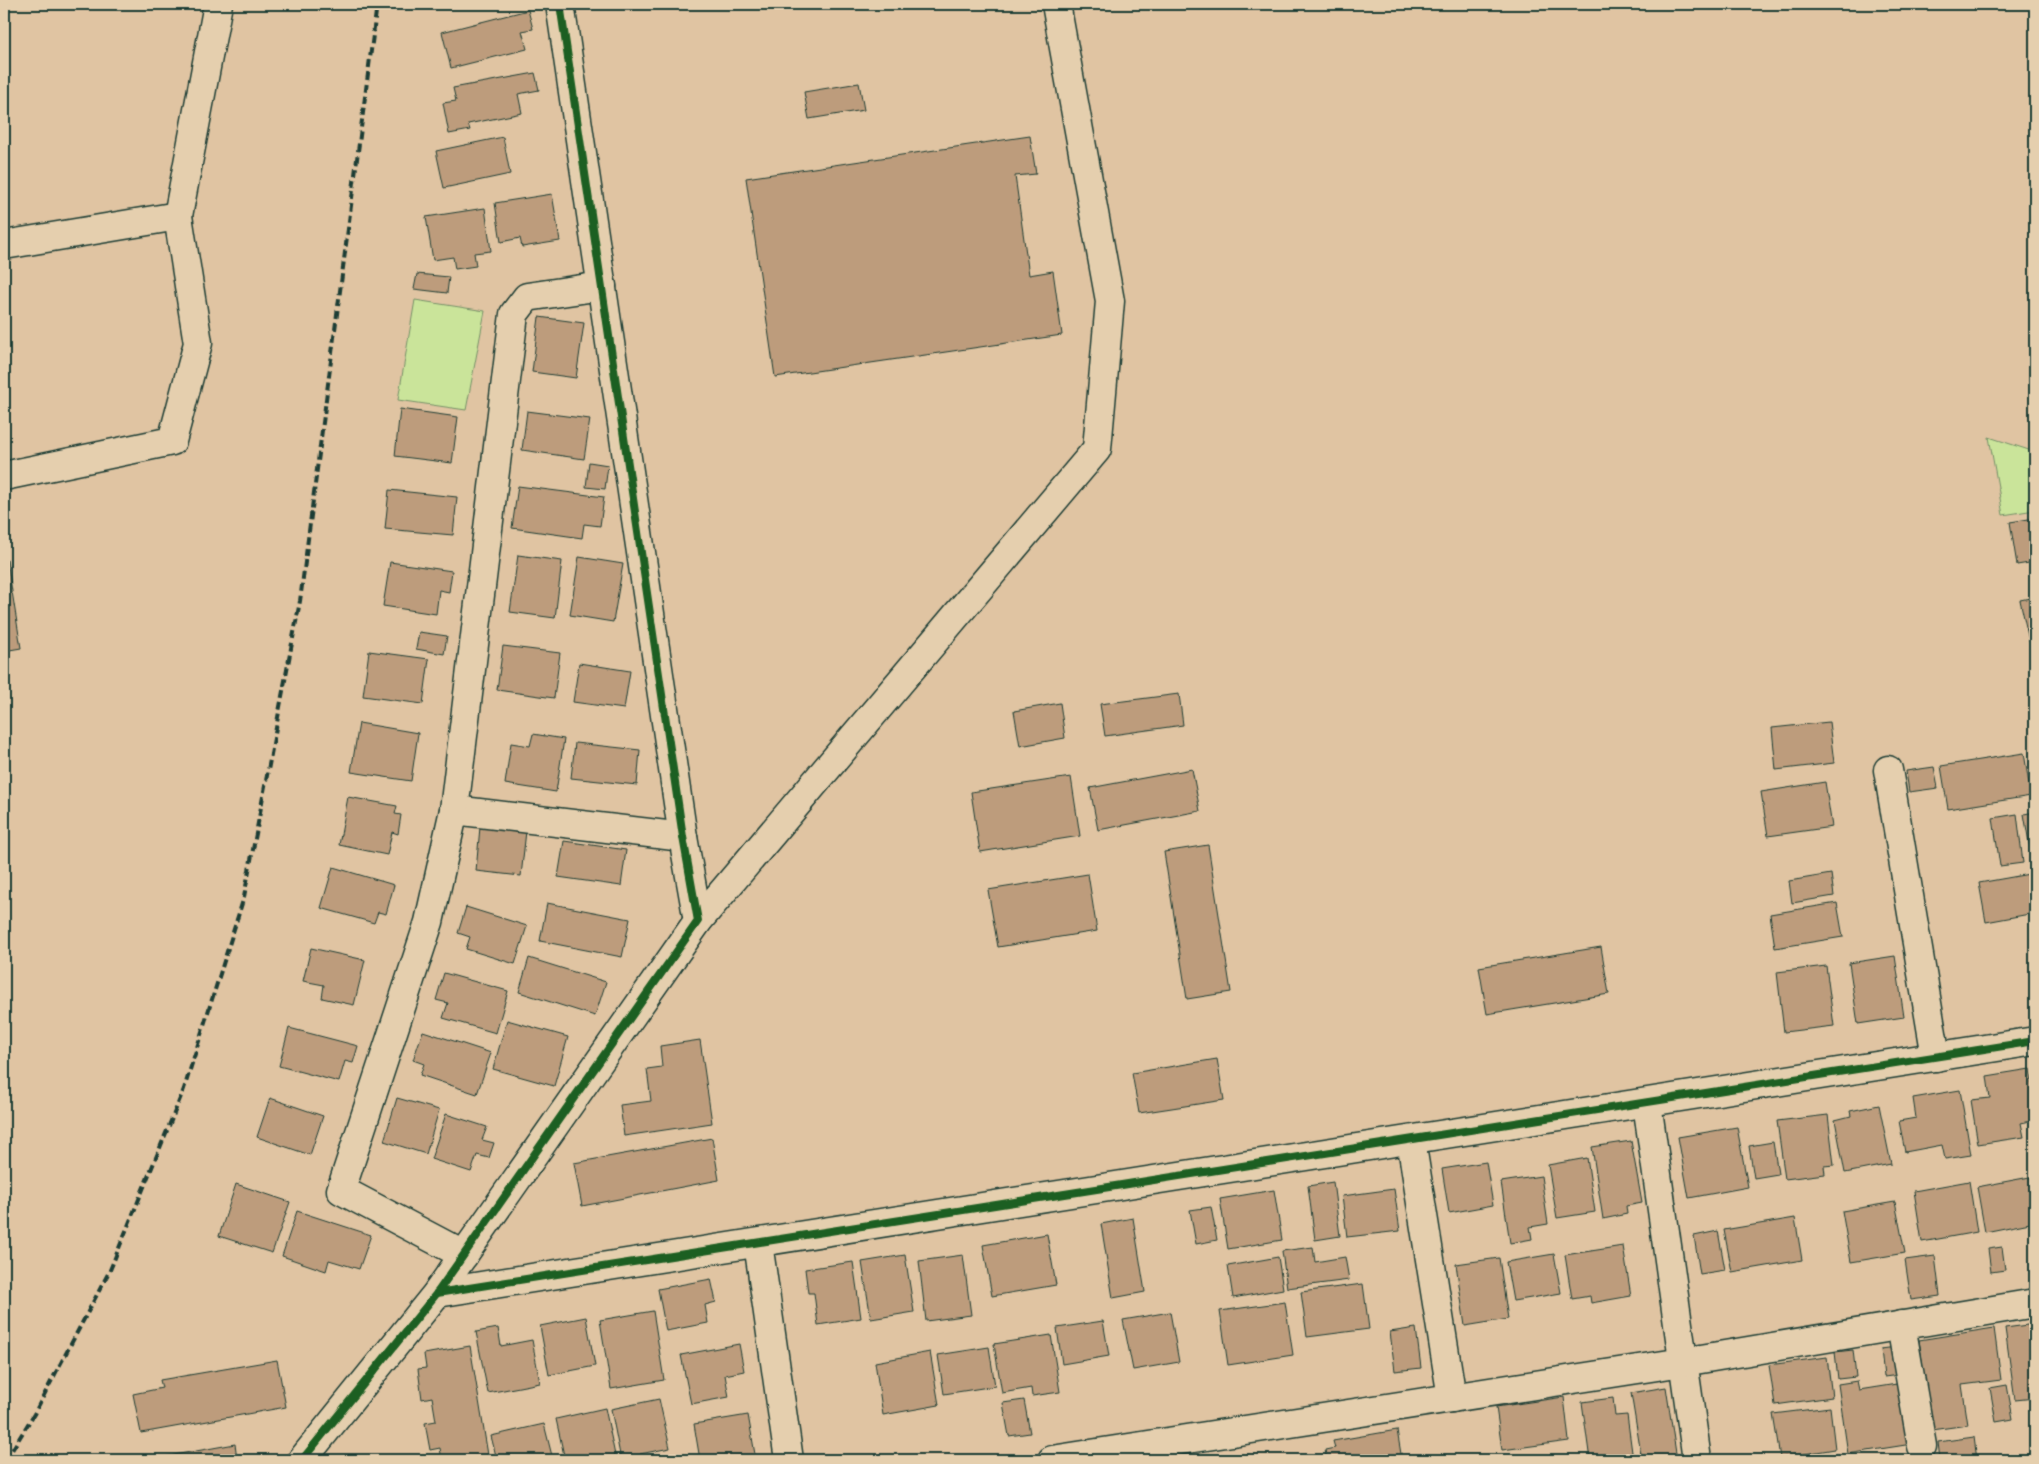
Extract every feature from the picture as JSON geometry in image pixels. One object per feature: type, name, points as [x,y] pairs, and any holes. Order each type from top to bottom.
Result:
[{"type":"street","points":[[4,476],[172,441],[198,343],[178,216],[218,4]]},
{"type":"street","points":[[560,4],[683,837],[698,921]]},
{"type":"street","points":[[302,1460],[437,1293],[698,921],[1098,449],[1110,301],[1056,4]]},
{"type":"street","points":[[4,245],[178,216]]},
{"type":"street","points":[[464,1255],[341,1190],[429,922],[454,810],[514,314],[527,297],[602,286]]},
{"type":"street","points":[[1888,770],[1936,1057]]},
{"type":"street","points":[[454,810],[683,837]]},
{"type":"street","points":[[437,1293],[2035,1041]]},
{"type":"street","points":[[1647,1103],[1698,1460]]},
{"type":"street","points":[[1411,1140],[1452,1398]]},
{"type":"street","points":[[758,1243],[789,1460]]},
{"type":"street","points":[[1052,1460],[1683,1362],[2035,1302]]},
{"type":"street","points":[[1901,1325],[1922,1446]]},
{"type":"green space","points":[[415,300],[485,311],[466,410],[398,400]]},
{"type":"green space","points":[[1989,437],[2035,452],[2035,510],[2003,515]]},
{"type":"building","points":[[528,10],[533,29],[522,31],[527,49],[451,68],[442,32]]},
{"type":"building","points":[[535,73],[539,90],[518,94],[522,113],[468,124],[470,130],[449,134],[443,103],[456,101],[453,88]]},
{"type":"building","points":[[859,83],[864,110],[809,119],[804,92]]},
{"type":"building","points":[[1030,136],[1036,174],[1015,176],[1029,275],[1053,271],[1062,335],[775,377],[746,178]]},
{"type":"building","points":[[503,137],[510,174],[444,188],[436,151]]},
{"type":"building","points":[[552,194],[560,241],[522,247],[520,238],[501,242],[495,203]]},
{"type":"building","points":[[485,208],[491,251],[474,253],[476,266],[455,269],[453,257],[433,260],[426,217]]},
{"type":"building","points":[[417,274],[449,277],[447,293],[414,289]]},
{"type":"building","points":[[539,317],[584,323],[576,378],[532,372]]},
{"type":"building","points":[[400,409],[458,417],[452,463],[395,456]]},
{"type":"building","points":[[527,411],[590,419],[584,459],[522,450]]},
{"type":"building","points":[[589,462],[608,465],[605,489],[586,487]]},
{"type":"building","points":[[518,486],[604,497],[600,526],[584,524],[582,538],[512,528]]},
{"type":"building","points":[[389,490],[457,497],[453,535],[385,529]]},
{"type":"building","points":[[2035,518],[2035,562],[2017,565],[2010,522]]},
{"type":"building","points":[[518,555],[562,561],[555,618],[510,612]]},
{"type":"building","points":[[579,557],[623,564],[613,622],[570,615]]},
{"type":"building","points":[[4,560],[7,560],[21,648],[4,651]]},
{"type":"building","points":[[390,562],[452,571],[449,592],[439,590],[436,614],[383,606]]},
{"type":"building","points":[[2035,597],[2035,644],[2030,645],[2020,600]]},
{"type":"building","points":[[419,632],[447,636],[444,654],[416,649]]},
{"type":"building","points":[[503,646],[560,653],[554,698],[497,690]]},
{"type":"building","points":[[369,651],[429,659],[423,704],[363,696]]},
{"type":"building","points":[[579,663],[630,671],[624,709],[573,702]]},
{"type":"building","points":[[1179,694],[1183,725],[1105,736],[1100,704]]},
{"type":"building","points":[[1060,703],[1065,738],[1020,746],[1014,711]]},
{"type":"building","points":[[1829,722],[1834,763],[1776,770],[1772,728]]},
{"type":"building","points":[[359,723],[418,733],[411,781],[351,772]]},
{"type":"building","points":[[533,734],[564,739],[556,792],[505,784],[511,743],[530,746]]},
{"type":"building","points":[[575,743],[640,750],[637,785],[571,778]]},
{"type":"building","points":[[2024,753],[2031,796],[1948,809],[1941,766]]},
{"type":"building","points":[[1934,767],[1938,788],[1909,792],[1906,771]]},
{"type":"building","points":[[1192,769],[1200,811],[1098,830],[1090,788]]},
{"type":"building","points":[[1071,777],[1080,836],[980,852],[971,792]]},
{"type":"building","points":[[1825,782],[1832,827],[1768,836],[1761,792]]},
{"type":"building","points":[[348,797],[397,806],[395,814],[401,815],[398,834],[392,832],[387,855],[339,845]]},
{"type":"building","points":[[2035,812],[2035,860],[2032,860],[2024,814]]},
{"type":"building","points":[[2017,814],[2023,863],[2000,866],[1993,818]]},
{"type":"building","points":[[480,827],[526,831],[521,876],[476,871]]},
{"type":"building","points":[[564,841],[626,850],[621,886],[558,877]]},
{"type":"building","points":[[1208,845],[1231,992],[1187,999],[1164,852]]},
{"type":"building","points":[[333,867],[394,885],[386,914],[378,912],[374,923],[321,908]]},
{"type":"building","points":[[2035,873],[2035,913],[1986,922],[1979,883]]},
{"type":"building","points":[[1088,874],[1097,931],[998,947],[988,890]]},
{"type":"building","points":[[1831,874],[1834,896],[1792,903],[1789,881]]},
{"type":"building","points":[[547,903],[630,919],[622,957],[540,941]]},
{"type":"building","points":[[1837,903],[1843,937],[1775,948],[1770,914]]},
{"type":"building","points":[[466,907],[527,926],[515,964],[466,949],[470,937],[458,933]]},
{"type":"building","points":[[1601,947],[1609,994],[1487,1014],[1479,967]]},
{"type":"building","points":[[311,948],[365,960],[354,1005],[322,998],[324,985],[303,981]]},
{"type":"building","points":[[1895,956],[1904,1017],[1858,1024],[1849,963]]},
{"type":"building","points":[[529,958],[606,982],[595,1016],[519,992]]},
{"type":"building","points":[[1826,966],[1834,1026],[1784,1032],[1777,972]]},
{"type":"building","points":[[444,973],[508,991],[496,1033],[443,1018],[448,1003],[436,1000]]},
{"type":"building","points":[[507,1020],[568,1037],[554,1086],[493,1069]]},
{"type":"building","points":[[289,1028],[358,1046],[353,1063],[345,1061],[339,1082],[279,1066]]},
{"type":"building","points":[[423,1031],[491,1053],[477,1094],[420,1075],[424,1064],[413,1060]]},
{"type":"building","points":[[700,1040],[712,1123],[624,1136],[620,1105],[651,1101],[647,1069],[662,1067],[660,1046]]},
{"type":"building","points":[[1217,1059],[1224,1100],[1139,1113],[1132,1073]]},
{"type":"building","points":[[2030,1069],[2032,1084],[2035,1084],[2035,1120],[2021,1123],[2024,1137],[1978,1144],[1971,1100],[1990,1098],[1987,1076]]},
{"type":"building","points":[[1960,1090],[1971,1155],[1945,1159],[1942,1145],[1905,1152],[1899,1121],[1916,1118],[1913,1098]]},
{"type":"building","points":[[270,1098],[323,1116],[310,1155],[257,1137]]},
{"type":"building","points":[[397,1098],[439,1110],[426,1154],[384,1141]]},
{"type":"building","points":[[1879,1105],[1891,1164],[1845,1173],[1835,1120],[1851,1116],[1850,1111]]},
{"type":"building","points":[[446,1114],[487,1127],[482,1140],[494,1143],[489,1158],[477,1155],[471,1172],[431,1159]]},
{"type":"building","points":[[1828,1115],[1834,1165],[1824,1166],[1825,1174],[1785,1179],[1777,1121]]},
{"type":"building","points":[[1737,1127],[1748,1187],[1689,1198],[1678,1137]]},
{"type":"building","points":[[712,1138],[719,1180],[582,1206],[574,1163]]},
{"type":"building","points":[[1631,1141],[1642,1203],[1626,1206],[1627,1214],[1603,1219],[1592,1147]]},
{"type":"building","points":[[1773,1142],[1778,1174],[1754,1178],[1749,1146]]},
{"type":"building","points":[[1587,1158],[1595,1212],[1557,1218],[1548,1165]]},
{"type":"building","points":[[1486,1162],[1493,1205],[1449,1213],[1442,1169]]},
{"type":"building","points":[[1541,1176],[1548,1224],[1530,1227],[1532,1239],[1510,1243],[1501,1182]]},
{"type":"building","points":[[2035,1176],[2035,1222],[1985,1232],[1977,1187]]},
{"type":"building","points":[[1969,1181],[1977,1232],[1922,1242],[1914,1191]]},
{"type":"building","points":[[1333,1182],[1340,1236],[1315,1240],[1308,1186]]},
{"type":"building","points":[[236,1184],[290,1202],[272,1253],[219,1236]]},
{"type":"building","points":[[1394,1189],[1400,1231],[1347,1237],[1342,1196]]},
{"type":"building","points":[[1274,1190],[1282,1240],[1228,1249],[1220,1199]]},
{"type":"building","points":[[1895,1202],[1905,1253],[1851,1262],[1842,1211]]},
{"type":"building","points":[[1211,1207],[1217,1240],[1196,1244],[1190,1210]]},
{"type":"building","points":[[297,1211],[371,1235],[359,1269],[329,1260],[326,1271],[282,1256]]},
{"type":"building","points":[[1133,1218],[1145,1292],[1113,1298],[1101,1224]]},
{"type":"building","points":[[1795,1218],[1802,1260],[1732,1272],[1724,1230]]},
{"type":"building","points":[[1718,1231],[1725,1270],[1700,1274],[1694,1236]]},
{"type":"building","points":[[1047,1234],[1056,1285],[992,1296],[983,1245]]},
{"type":"building","points":[[1623,1246],[1631,1296],[1591,1303],[1590,1296],[1572,1299],[1565,1255]]},
{"type":"building","points":[[1313,1247],[1315,1262],[1345,1257],[1349,1280],[1287,1288],[1282,1251]]},
{"type":"building","points":[[2002,1247],[2005,1270],[1991,1272],[1988,1249]]},
{"type":"building","points":[[1554,1254],[1561,1293],[1513,1301],[1506,1262]]},
{"type":"building","points":[[905,1255],[914,1312],[871,1319],[862,1262]]},
{"type":"building","points":[[963,1255],[971,1315],[926,1321],[919,1261]]},
{"type":"building","points":[[1935,1256],[1940,1296],[1911,1300],[1905,1260]]},
{"type":"building","points":[[1278,1257],[1283,1289],[1233,1298],[1228,1266]]},
{"type":"building","points":[[1499,1258],[1508,1319],[1465,1326],[1456,1264]]},
{"type":"building","points":[[853,1262],[861,1318],[818,1325],[814,1293],[808,1293],[805,1269]]},
{"type":"building","points":[[711,1279],[716,1302],[705,1305],[708,1323],[666,1331],[658,1289]]},
{"type":"building","points":[[1363,1284],[1369,1329],[1307,1337],[1301,1292]]},
{"type":"building","points":[[1285,1302],[1293,1355],[1228,1365],[1220,1311]]},
{"type":"building","points":[[653,1311],[664,1380],[611,1389],[600,1320]]},
{"type":"building","points":[[1170,1312],[1179,1362],[1133,1370],[1123,1320]]},
{"type":"building","points":[[586,1317],[595,1366],[549,1375],[540,1326]]},
{"type":"building","points":[[1103,1321],[1109,1356],[1062,1364],[1057,1328]]},
{"type":"building","points":[[2035,1324],[2035,1398],[2015,1400],[2005,1328]]},
{"type":"building","points":[[498,1328],[501,1346],[532,1340],[540,1383],[488,1393],[476,1332]]},
{"type":"building","points":[[1416,1328],[1421,1368],[1395,1371],[1390,1332]]},
{"type":"building","points":[[1994,1328],[2001,1380],[1962,1385],[1968,1425],[1932,1430],[1919,1340]]},
{"type":"building","points":[[1051,1335],[1060,1392],[1032,1396],[1031,1388],[1002,1393],[994,1344]]},
{"type":"building","points":[[739,1344],[744,1371],[725,1375],[729,1397],[691,1404],[681,1355]]},
{"type":"building","points":[[470,1346],[488,1455],[456,1460],[442,1460],[440,1448],[430,1450],[425,1423],[436,1421],[432,1397],[422,1399],[418,1369],[426,1368],[424,1354]]},
{"type":"building","points":[[989,1347],[995,1386],[944,1394],[938,1355]]},
{"type":"building","points":[[1896,1347],[1899,1375],[1884,1377],[1881,1349]]},
{"type":"building","points":[[1853,1350],[1856,1377],[1838,1379],[1835,1352]]},
{"type":"building","points":[[930,1352],[939,1405],[883,1415],[875,1362]]},
{"type":"building","points":[[1827,1357],[1832,1397],[1775,1405],[1769,1365]]},
{"type":"building","points":[[277,1360],[286,1407],[141,1433],[133,1394],[162,1388],[160,1380]]},
{"type":"building","points":[[1857,1381],[1859,1390],[1903,1383],[1912,1444],[1848,1454],[1838,1384]]},
{"type":"building","points":[[2007,1385],[2013,1419],[1996,1422],[1990,1388]]},
{"type":"building","points":[[1666,1387],[1677,1460],[1642,1460],[1631,1393]]},
{"type":"building","points":[[1564,1397],[1569,1441],[1502,1450],[1496,1407]]},
{"type":"building","points":[[1613,1398],[1615,1416],[1627,1415],[1633,1460],[1590,1460],[1582,1402]]},
{"type":"building","points":[[659,1399],[670,1448],[640,1454],[641,1460],[621,1460],[611,1409]]},
{"type":"building","points":[[1024,1400],[1030,1433],[1009,1436],[1003,1403]]},
{"type":"building","points":[[1830,1407],[1835,1449],[1780,1458],[1773,1414]]},
{"type":"building","points":[[605,1408],[616,1460],[565,1460],[556,1419]]},
{"type":"building","points":[[748,1415],[756,1460],[700,1460],[694,1424]]},
{"type":"building","points":[[544,1424],[553,1460],[497,1460],[491,1436]]},
{"type":"building","points":[[1397,1430],[1402,1460],[1327,1460],[1325,1450],[1335,1448],[1333,1441]]},
{"type":"building","points":[[1974,1437],[1977,1460],[1940,1460],[1938,1442]]},
{"type":"building","points":[[235,1444],[237,1460],[146,1460]]},
{"type":"building","points":[[1839,1454],[1840,1460],[1797,1460]]},
{"type":"railway","points":[[6,1460],[34,1414],[110,1270],[184,1089],[244,897],[300,601],[377,4]]},
{"type":"cycle path","points":[[302,1460],[437,1293],[698,921],[683,837],[560,4]]},
{"type":"cycle path","points":[[437,1293],[2035,1041]]}]
